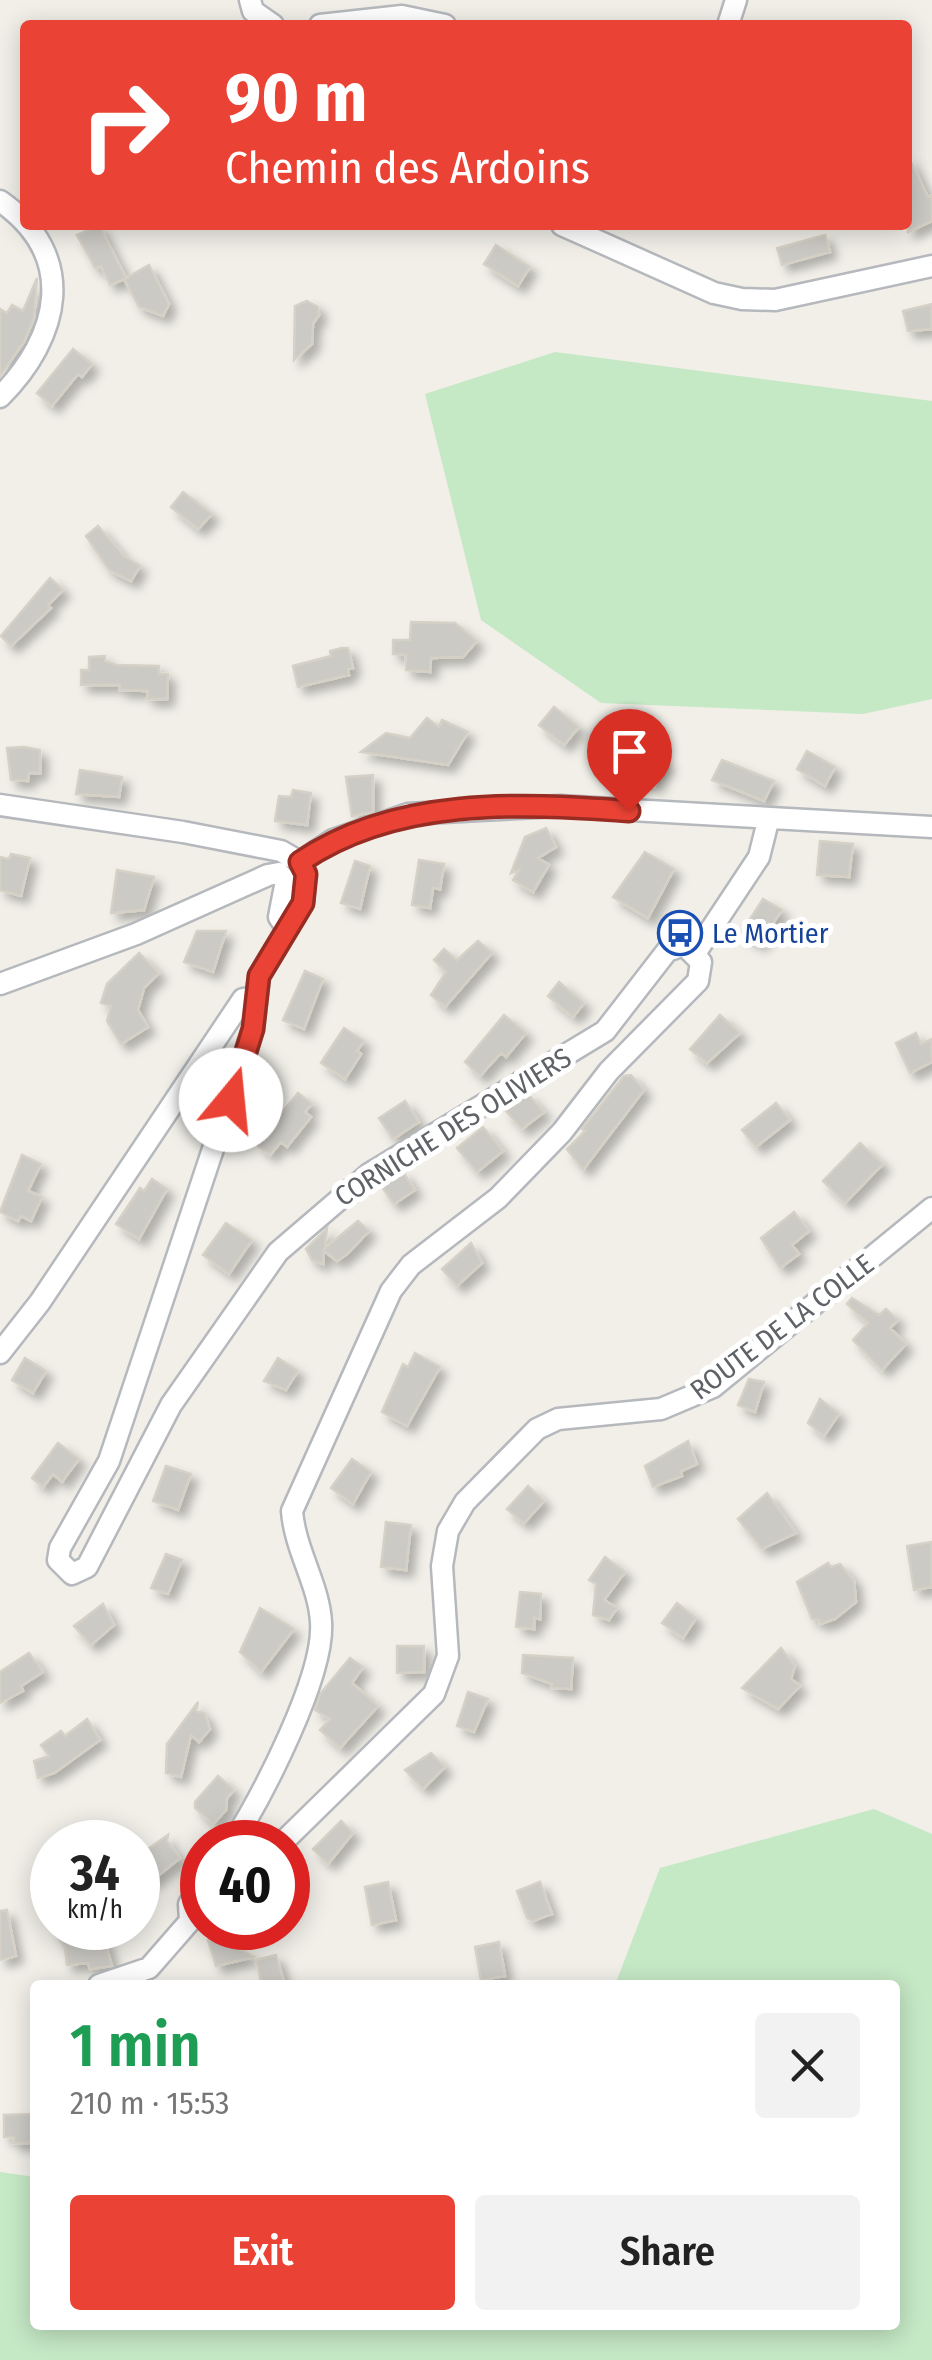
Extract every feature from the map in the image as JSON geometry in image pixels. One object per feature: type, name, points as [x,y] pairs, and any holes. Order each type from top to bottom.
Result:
[{"type":"street","points":[[250,0],[253,11],[265,20]]},
{"type":"street","points":[[366,20],[402,16],[421,20]]},
{"type":"street","points":[[0,200],[20,217]]},
{"type":"street","points":[[0,397],[42,346],[50,324],[52,278],[44,254],[29,230]]},
{"type":"street","points":[[573,230],[714,293],[742,299],[775,300],[932,266]]},
{"type":"street","points":[[0,805],[183,832],[281,851],[300,862],[333,840],[408,814],[560,806],[768,821],[932,827]]},
{"type":"street","points":[[696,952],[758,857],[768,821]]},
{"type":"street","name":"CORNICHE DES OLIVIERS","points":[[244,1820],[289,1734],[320,1654],[322,1620],[293,1534],[292,1511],[391,1291],[410,1265],[498,1198],[562,1132],[609,1071],[698,981],[701,962],[696,952],[684,945],[667,951],[605,1031],[369,1174],[278,1252],[172,1404],[87,1567],[72,1574],[58,1560],[60,1548],[109,1462],[253,1029],[259,976],[298,915],[306,890],[300,862]]},
{"type":"street","points":[[0,984],[136,934],[278,873],[286,882],[279,917],[287,929]]},
{"type":"street","points":[[0,1353],[40,1302],[243,999],[254,998]]},
{"type":"street","name":"ROUTE DE LA COLLE","points":[[306,1820],[404,1728],[434,1694],[448,1656],[442,1566],[448,1531],[465,1502],[536,1429],[558,1418],[661,1409],[713,1387],[932,1208]]},
{"type":"street","points":[[148,1977],[180,1942]]},
{"type":"green space","points":[[555,352],[932,401],[932,699],[863,714],[601,703],[481,620],[425,394]]},
{"type":"green space","points":[[874,1809],[932,1834],[932,2360],[0,2360],[0,2172],[30,2176],[30,2330],[900,2330],[900,1980],[617,1980],[660,1868]]},
{"type":"building","points":[[912,164],[928,197],[932,196],[932,221],[908,232],[912,230]]},
{"type":"building","points":[[102,230],[126,278],[149,265],[169,304],[163,316],[139,307],[124,279],[110,285],[101,266],[95,268],[77,235]]},
{"type":"building","points":[[825,235],[830,252],[782,265],[777,248]]},
{"type":"building","points":[[496,245],[530,267],[518,286],[484,264]]},
{"type":"building","points":[[37,278],[34,319],[24,342],[0,376],[0,309],[7,313],[12,305],[23,311]]},
{"type":"building","points":[[307,301],[318,307],[319,315],[313,324],[312,344],[294,360],[295,306]]},
{"type":"building","points":[[932,304],[932,329],[908,331],[903,311]]},
{"type":"building","points":[[73,349],[92,364],[82,377],[78,374],[52,406],[37,393]]},
{"type":"building","points":[[183,492],[212,514],[198,529],[171,507]]},
{"type":"building","points":[[98,526],[124,556],[140,566],[131,581],[109,570],[86,536]]},
{"type":"building","points":[[50,578],[63,590],[48,605],[51,608],[11,646],[1,636]]},
{"type":"building","points":[[411,622],[455,623],[477,641],[463,657],[431,658],[430,672],[406,670],[406,655],[393,654],[393,640],[410,640]]},
{"type":"building","points":[[348,648],[353,668],[348,669],[349,675],[298,687],[293,666],[331,656],[330,651]]},
{"type":"building","points":[[105,656],[105,661],[116,665],[159,666],[159,674],[168,674],[167,699],[147,699],[148,691],[120,690],[120,685],[81,685],[81,670],[89,670],[89,657]]},
{"type":"building","points":[[554,707],[579,727],[564,745],[539,725]]},
{"type":"building","points":[[427,718],[439,727],[442,720],[468,732],[448,765],[361,752],[386,733],[410,738]]},
{"type":"building","points":[[636,744],[668,763],[654,787],[622,768]]},
{"type":"building","points":[[7,748],[40,750],[40,773],[29,773],[28,781],[11,780]]},
{"type":"building","points":[[807,751],[835,767],[825,786],[797,769]]},
{"type":"building","points":[[722,760],[774,781],[764,801],[712,780]]},
{"type":"building","points":[[80,770],[122,777],[119,797],[76,794]]},
{"type":"building","points":[[373,775],[373,812],[352,816],[346,777]]},
{"type":"building","points":[[293,790],[311,793],[307,825],[275,821],[279,796],[291,797]]},
{"type":"building","points":[[546,828],[556,847],[538,858],[549,865],[533,892],[513,880],[519,870],[511,873],[525,837]]},
{"type":"building","points":[[820,841],[853,844],[849,877],[817,875]]},
{"type":"building","points":[[645,852],[674,869],[648,918],[613,897]]},
{"type":"building","points":[[11,854],[30,858],[21,896],[0,890],[0,857],[9,859]]},
{"type":"building","points":[[419,860],[444,864],[440,889],[433,888],[430,908],[412,905]]},
{"type":"building","points":[[355,861],[370,866],[360,909],[341,903]]},
{"type":"building","points":[[117,870],[154,877],[144,910],[111,913]]},
{"type":"building","points":[[763,899],[782,910],[759,944],[741,933]]},
{"type":"building","points":[[197,931],[226,931],[213,972],[184,962]]},
{"type":"building","points":[[478,941],[492,953],[445,1007],[431,995],[446,972],[434,960],[444,949],[457,960]]},
{"type":"building","points":[[139,953],[159,973],[144,988],[138,1010],[148,1027],[121,1044],[107,1021],[111,1006],[101,1003],[107,984]]},
{"type":"building","points":[[305,971],[323,979],[304,1029],[283,1020]]},
{"type":"building","points":[[559,982],[584,1003],[573,1017],[548,996]]},
{"type":"building","points":[[504,1015],[526,1033],[506,1057],[501,1053],[480,1076],[465,1062]]},
{"type":"building","points":[[720,1015],[740,1033],[707,1063],[690,1049]]},
{"type":"building","points":[[344,1028],[364,1041],[357,1051],[361,1054],[345,1079],[321,1063]]},
{"type":"building","points":[[916,1033],[921,1044],[932,1039],[932,1062],[910,1073],[896,1043]]},
{"type":"building","points":[[631,1075],[644,1090],[583,1170],[567,1149],[585,1131],[582,1129],[624,1076]]},
{"type":"building","points":[[298,1093],[312,1104],[305,1112],[311,1117],[287,1147],[281,1142],[270,1155],[256,1144]]},
{"type":"building","points":[[528,1094],[544,1112],[522,1129],[505,1110]]},
{"type":"building","points":[[405,1101],[419,1122],[393,1139],[379,1118]]},
{"type":"building","points":[[776,1103],[790,1120],[756,1147],[742,1130]]},
{"type":"building","points":[[483,1127],[503,1151],[477,1172],[457,1148]]},
{"type":"building","points":[[860,1143],[883,1164],[845,1203],[823,1181]]},
{"type":"building","points":[[22,1155],[41,1164],[28,1191],[42,1197],[31,1221],[21,1216],[18,1221],[0,1212]]},
{"type":"building","points":[[403,1172],[415,1190],[394,1204],[382,1187]]},
{"type":"building","points":[[152,1179],[167,1189],[139,1239],[116,1224],[140,1188],[144,1191]]},
{"type":"building","points":[[794,1212],[809,1231],[792,1245],[799,1254],[780,1268],[761,1238]]},
{"type":"building","points":[[358,1221],[369,1231],[347,1254],[337,1261],[324,1251],[323,1264],[312,1260],[306,1249],[327,1228],[325,1248]]},
{"type":"building","points":[[226,1223],[252,1240],[229,1274],[203,1255]]},
{"type":"building","points":[[471,1243],[482,1263],[457,1286],[442,1269]]},
{"type":"building","points":[[852,1298],[879,1315],[886,1309],[898,1320],[890,1328],[906,1344],[882,1370],[853,1340],[868,1323],[847,1304]]},
{"type":"building","points":[[415,1353],[440,1367],[407,1426],[382,1412],[403,1364],[408,1367]]},
{"type":"building","points":[[25,1358],[46,1371],[33,1393],[12,1380]]},
{"type":"building","points":[[278,1358],[298,1371],[286,1390],[264,1381]]},
{"type":"building","points":[[749,1379],[764,1382],[755,1412],[738,1405]]},
{"type":"building","points":[[820,1399],[839,1414],[824,1436],[808,1423]]},
{"type":"building","points":[[688,1441],[697,1464],[681,1471],[682,1476],[653,1487],[645,1466]]},
{"type":"building","points":[[58,1443],[79,1459],[62,1482],[53,1474],[43,1487],[32,1478]]},
{"type":"building","points":[[352,1459],[371,1472],[353,1504],[331,1488]]},
{"type":"building","points":[[166,1466],[191,1474],[178,1510],[153,1501]]},
{"type":"building","points":[[528,1486],[544,1501],[524,1523],[507,1509]]},
{"type":"building","points":[[767,1493],[796,1533],[762,1549],[738,1519]]},
{"type":"building","points":[[386,1522],[411,1525],[406,1570],[381,1567]]},
{"type":"building","points":[[932,1542],[932,1587],[914,1590],[907,1546]]},
{"type":"building","points":[[166,1554],[182,1560],[168,1594],[151,1588]]},
{"type":"building","points":[[605,1557],[625,1572],[604,1600],[617,1608],[609,1620],[593,1615],[596,1584],[589,1580]]},
{"type":"building","points":[[828,1563],[831,1567],[840,1564],[854,1581],[856,1602],[835,1619],[820,1624],[820,1620],[812,1619],[797,1582]]},
{"type":"building","points":[[520,1592],[541,1594],[540,1619],[534,1618],[534,1629],[516,1627]]},
{"type":"building","points":[[677,1603],[696,1618],[683,1638],[662,1623]]},
{"type":"building","points":[[103,1604],[114,1625],[91,1645],[74,1626]]},
{"type":"building","points":[[260,1608],[294,1629],[261,1672],[240,1652]]},
{"type":"building","points":[[397,1646],[424,1646],[424,1672],[397,1673]]},
{"type":"building","points":[[781,1648],[795,1666],[791,1679],[800,1686],[778,1709],[742,1688]]},
{"type":"building","points":[[29,1653],[43,1672],[21,1686],[23,1691],[0,1703],[0,1672]]},
{"type":"building","points":[[523,1655],[573,1658],[571,1689],[552,1688],[552,1684],[522,1673]]},
{"type":"building","points":[[350,1658],[363,1667],[352,1683],[378,1706],[340,1748],[320,1730],[330,1719],[315,1710],[320,1694]]},
{"type":"building","points":[[468,1692],[488,1699],[474,1732],[457,1726]]},
{"type":"building","points":[[198,1702],[196,1711],[204,1713],[210,1729],[199,1742],[191,1735],[181,1777],[166,1773],[167,1744]]},
{"type":"building","points":[[87,1719],[100,1740],[54,1773],[38,1778],[34,1761],[49,1756],[41,1745],[61,1731],[65,1736]]},
{"type":"building","points":[[431,1753],[445,1767],[423,1789],[405,1770]]},
{"type":"building","points":[[218,1776],[234,1790],[227,1798],[226,1810],[217,1820],[208,1820],[195,1808],[195,1802]]},
{"type":"building","points":[[341,1821],[353,1833],[328,1864],[313,1849]]},
{"type":"building","points":[[168,1835],[167,1841],[180,1858],[160,1874],[160,1841]]},
{"type":"building","points":[[388,1882],[396,1920],[372,1925],[365,1887]]},
{"type":"building","points":[[540,1882],[552,1914],[533,1921],[527,1918],[517,1891]]},
{"type":"building","points":[[7,1910],[16,1956],[0,1960],[0,1911]]},
{"type":"building","points":[[499,1942],[505,1976],[481,1980],[475,1947]]},
{"type":"building","points":[[65,1950],[107,1950],[112,1966],[90,1969],[88,1963],[67,1965]]},
{"type":"building","points":[[211,1950],[241,1950],[254,1957],[216,1966]]},
{"type":"building","points":[[276,1955],[284,1980],[261,1980],[256,1960]]},
{"type":"building","points":[[30,2114],[30,2143],[14,2143],[14,2137],[4,2137],[4,2115]]},
{"type":"place","name":"Le Mortier","points":[[680,933]]},
{"type":"route","points":[[231,1100],[253,1029],[259,976],[303,903],[306,874],[300,862],[333,840],[408,814],[560,806],[629,811]]}]
